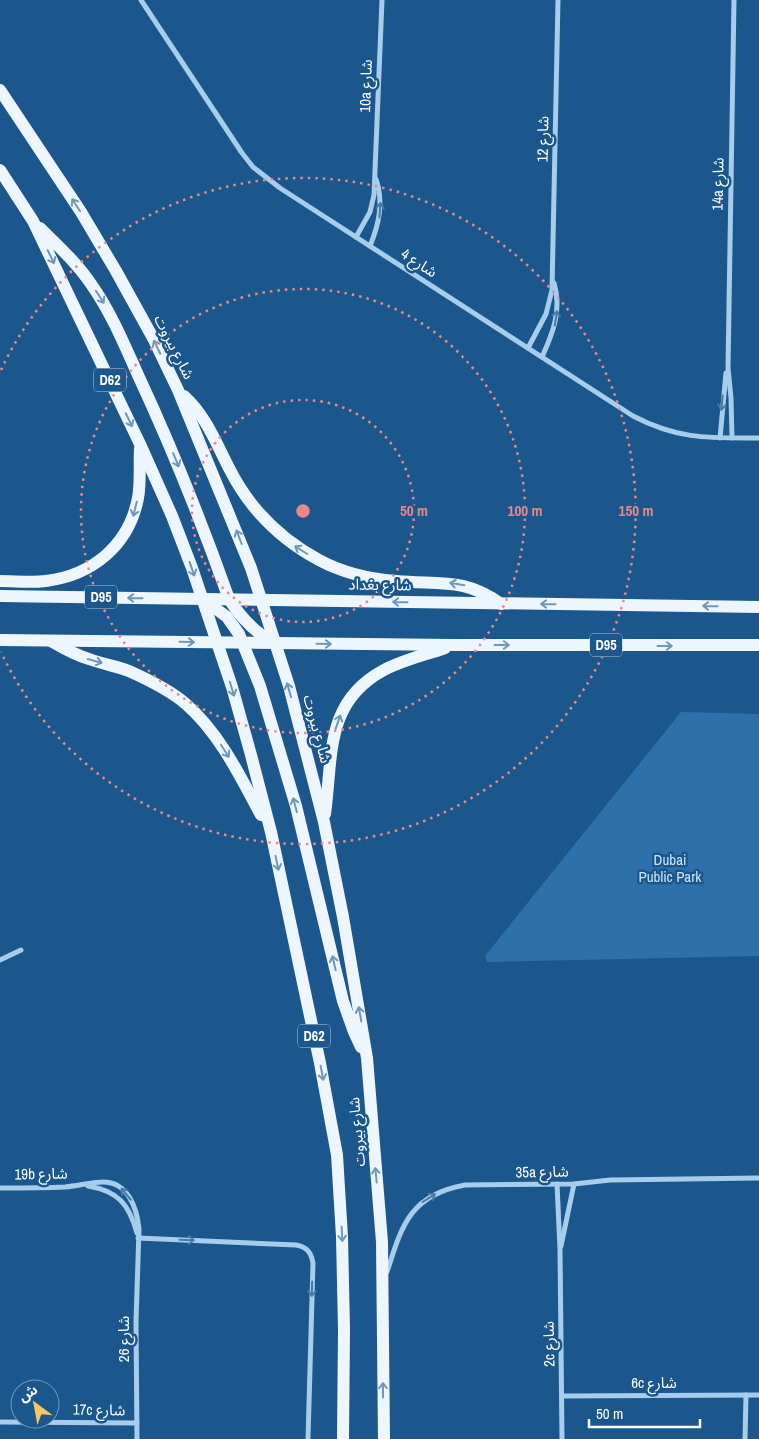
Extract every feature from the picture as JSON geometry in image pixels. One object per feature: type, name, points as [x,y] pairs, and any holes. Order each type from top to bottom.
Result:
[{"type":"main road","name":"شارع بيروت","points":[[0,90],[86,220],[143,321],[178,390],[262,600],[289,686],[324,822],[343,917],[367,1058],[382,1242],[384,1439]]},
{"type":"main road","name":"شارع بيروت","points":[[0,170],[33,221],[140,444],[172,516],[234,696],[271,832],[320,1063],[337,1155],[342,1228],[344,1311],[343,1439]]},
{"type":"main road","points":[[33,221],[69,257],[91,284],[108,310],[153,406],[180,470],[229,599],[248,625],[275,643]]},
{"type":"main road","points":[[178,390],[198,410],[206,422],[230,470],[248,500],[277,532],[298,548],[321,561],[345,571],[370,578],[463,584],[477,589],[501,604]]},
{"type":"main road","points":[[0,581],[44,581],[57,579],[88,568],[102,560],[114,549],[124,536],[133,517],[138,497],[140,444]]},
{"type":"main road","name":"شارع بغداد","points":[[0,596],[759,607]]},
{"type":"main road","points":[[201,598],[227,617],[244,643],[260,686],[296,806],[343,1001],[354,1032],[367,1058]]},
{"type":"main road","name":"D95","points":[[0,640],[453,646],[759,646]]},
{"type":"main road","points":[[51,641],[86,659],[127,670],[150,681],[185,704],[221,745],[271,832]]},
{"type":"main road","points":[[324,822],[333,738],[338,718],[349,700],[360,687],[386,669],[453,646]]},
{"type":"street","name":"شارع 4","points":[[141,0],[242,153],[253,166],[280,188],[633,416],[650,425],[685,436],[759,438]]},
{"type":"street","name":"10a شارع","points":[[356,237],[370,212],[374,195],[382,0]]},
{"type":"street","name":"شارع 12","points":[[528,348],[550,303],[553,278],[558,0]]},
{"type":"street","name":"14a شارع","points":[[732,438],[728,368],[734,0]]},
{"type":"street","name":"10a شارع","points":[[370,246],[376,233],[380,213],[380,193],[375,173]]},
{"type":"street","name":"شارع 12","points":[[542,357],[551,337],[556,318],[557,298],[553,278]]},
{"type":"street","name":"14a شارع","points":[[720,438],[723,397],[728,368]]},
{"type":"street","points":[[0,960],[20,950]]},
{"type":"street","name":"35a شارع","points":[[382,1284],[403,1226],[412,1213],[422,1202],[450,1188],[465,1185],[574,1184],[610,1180],[759,1178]]},
{"type":"street","name":"شارع 26","points":[[83,1185],[106,1182],[116,1184],[129,1197],[138,1223],[136,1322],[137,1439]]},
{"type":"street","name":"2c شارع","points":[[557,1184],[560,1249],[562,1439]]},
{"type":"street","name":"2c شارع","points":[[560,1249],[574,1184]]},
{"type":"street","name":"19b شارع","points":[[0,1188],[83,1185]]},
{"type":"street","name":"شارع 26","points":[[83,1185],[104,1189],[122,1200],[133,1219],[138,1238]]},
{"type":"street","points":[[138,1238],[296,1245],[303,1246],[308,1250],[312,1256],[313,1263],[308,1439]]},
{"type":"street","points":[[745,1439],[746,1395]]},
{"type":"street","name":"6c شارع","points":[[562,1396],[759,1395]]},
{"type":"street","name":"17c شارع","points":[[0,1422],[137,1423]]},
{"type":"green space","name":"Dubai Public Park","points":[[681,712],[759,714],[759,956],[487,962],[485,956]]}]
